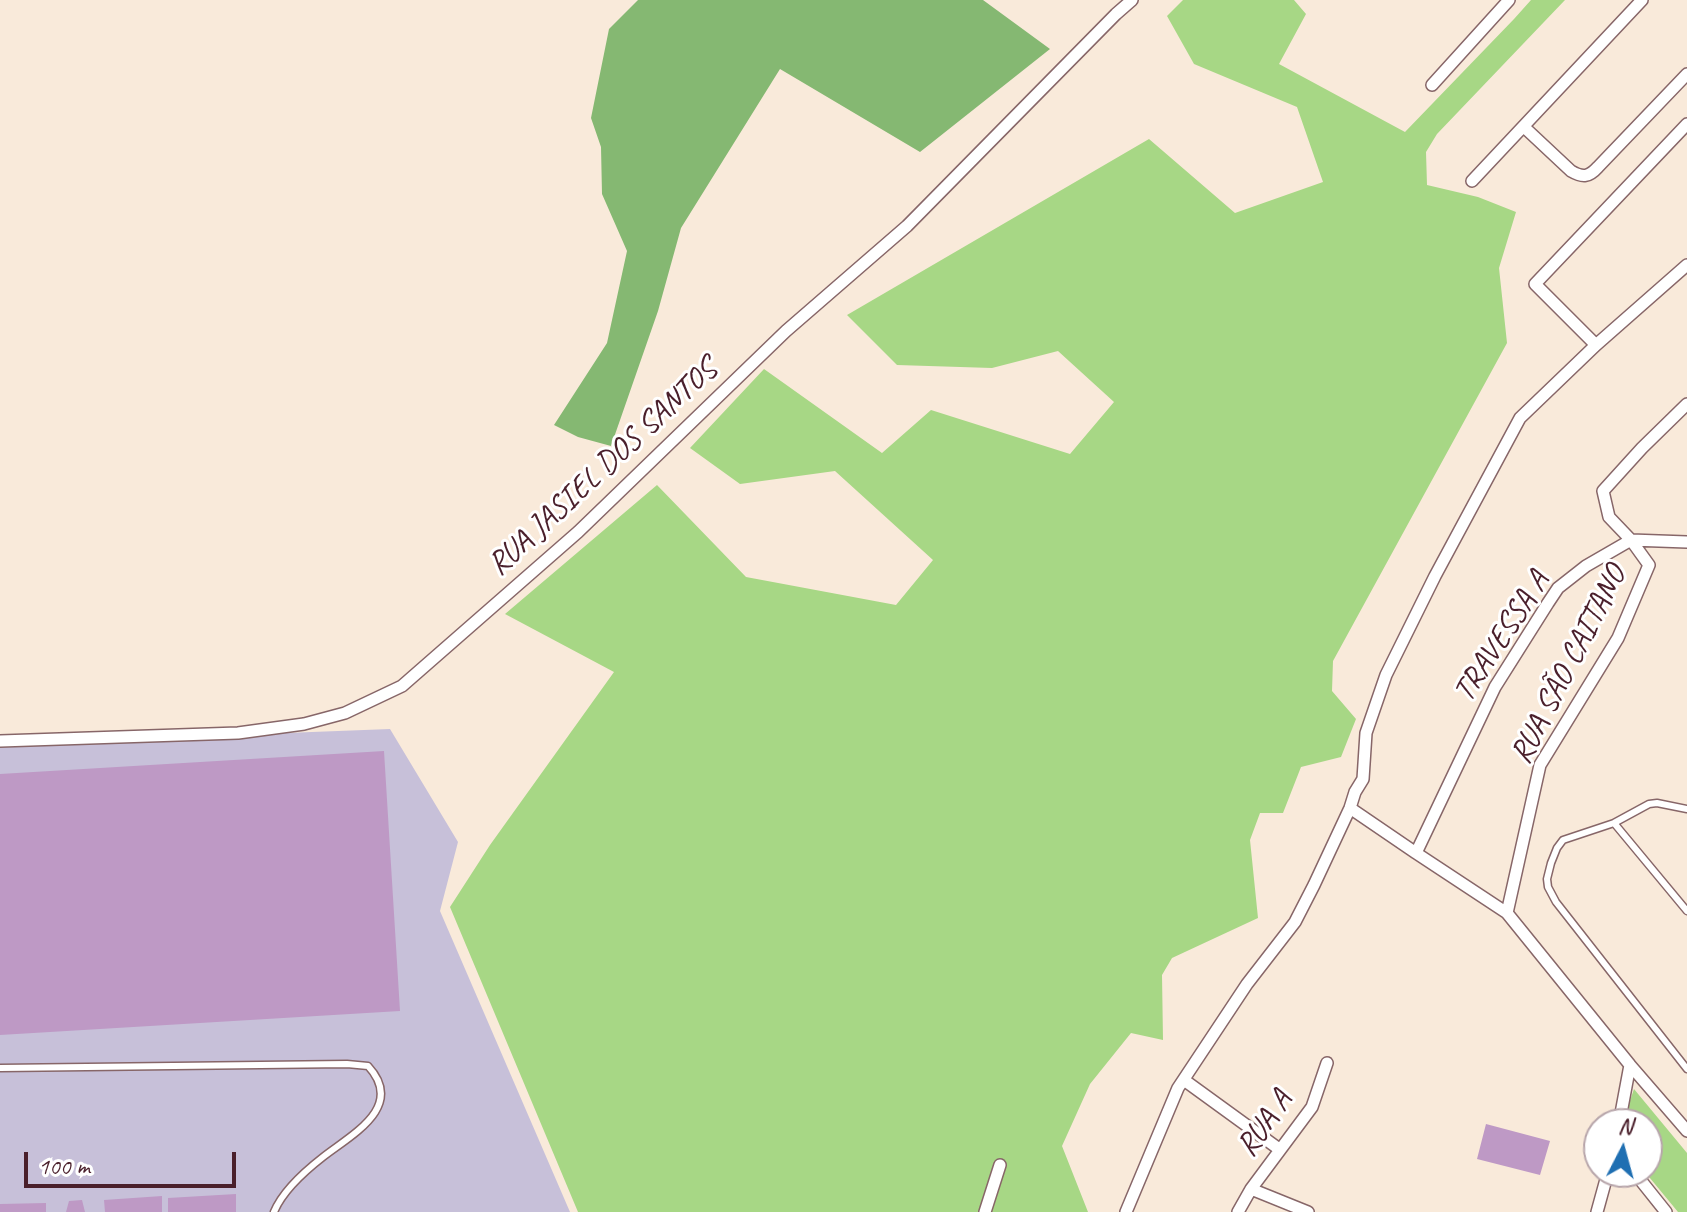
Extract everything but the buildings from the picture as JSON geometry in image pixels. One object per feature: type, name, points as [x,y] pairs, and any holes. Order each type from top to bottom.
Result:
[{"type":"street","name":"RUA JASIEL DOS SANTOS","points":[[0,741],[271,730],[345,713],[402,686],[578,532],[786,331],[907,226],[1132,0]]},
{"type":"street","points":[[1432,85],[1509,0]]},
{"type":"street","points":[[1472,181],[1642,0]]},
{"type":"street","points":[[1524,127],[1571,171],[1587,176],[1687,74]]},
{"type":"street","points":[[1596,345],[1535,284],[1687,124]]},
{"type":"street","points":[[1126,1212],[1178,1088],[1247,984],[1295,922],[1314,885],[1363,779],[1366,733],[1386,675],[1520,418],[1596,345],[1687,265]]},
{"type":"street","points":[[1687,404],[1603,491],[1609,517],[1631,540],[1687,542]]},
{"type":"street","name":"TRAVESSA A","points":[[1416,853],[1495,687],[1558,588],[1577,572],[1631,540]]},
{"type":"street","name":"RUA SÃO CAITANO","points":[[1507,913],[1540,765],[1618,638],[1649,565],[1631,540]]},
{"type":"street","points":[[1350,808],[1507,913],[1687,1131]]},
{"type":"street","name":"RUA A","points":[[1238,1212],[1279,1149],[1312,1107],[1327,1063]]},
{"type":"street","points":[[1622,1108],[1630,1065]]},
{"type":"street","points":[[1184,1080],[1279,1149]]},
{"type":"street","points":[[985,1212],[1000,1165]]},
{"type":"street","points":[[1597,1212],[1604,1188]]},
{"type":"street","points":[[1647,1188],[1666,1212]]},
{"type":"street","points":[[1251,1189],[1308,1212]]},
{"type":"lane","points":[[1687,809],[1652,803],[1614,823],[1563,840],[1557,848],[1547,879],[1556,902],[1687,1069]]},
{"type":"lane","points":[[1614,823],[1687,911]]},
{"type":"lane","points":[[0,1068],[368,1066],[377,1078],[381,1100],[378,1108],[357,1132],[322,1157],[279,1199],[274,1212]]},
{"type":"shaded area","points":[[390,729],[458,842],[440,911],[570,1212],[0,1212],[0,744]]},
{"type":"green space","points":[[638,0],[983,0],[1050,49],[920,152],[780,69],[681,228],[658,311],[611,446],[578,437],[554,425],[607,343],[627,251],[602,194],[601,147],[591,118],[609,29]]},
{"type":"green space","points":[[1183,0],[1294,0],[1306,14],[1279,64],[1405,132],[1531,0],[1565,0],[1437,134],[1426,152],[1427,185],[1478,197],[1516,212],[1499,268],[1507,343],[1333,661],[1332,691],[1356,719],[1341,757],[1301,767],[1283,813],[1260,813],[1250,840],[1258,918],[1172,958],[1162,975],[1163,1040],[1131,1033],[1090,1084],[1062,1146],[1088,1212],[578,1212],[450,907],[490,845],[614,672],[505,614],[657,485],[746,577],[896,605],[933,560],[835,471],[740,484],[690,448],[764,369],[882,453],[931,410],[1070,454],[1114,402],[1058,351],[992,368],[897,365],[847,315],[1149,139],[1235,213],[1323,182],[1297,107],[1194,64],[1167,16]]},
{"type":"green space","points":[[1634,1089],[1650,1108],[1627,1108]]},
{"type":"green space","points":[[1663,1124],[1687,1153],[1687,1212],[1678,1212],[1658,1188],[1663,1188]]}]
